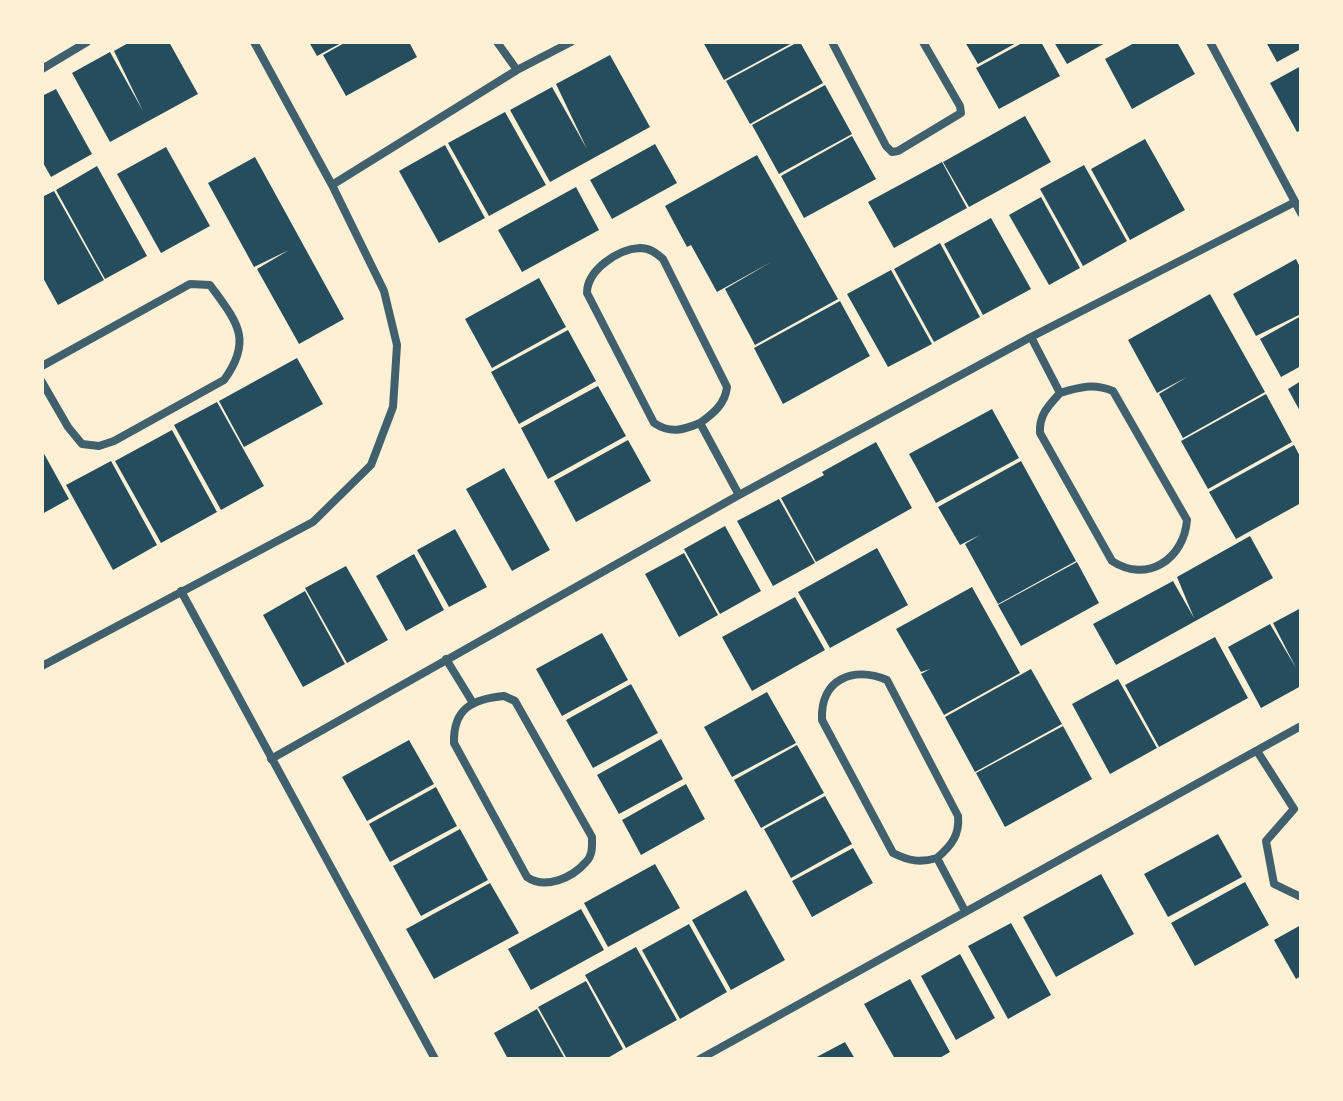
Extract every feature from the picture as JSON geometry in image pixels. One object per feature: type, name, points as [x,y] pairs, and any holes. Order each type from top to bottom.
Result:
[{"type":"street","points":[[42,69],[87,42]]},
{"type":"street","points":[[42,666],[313,522],[371,465],[388,422],[393,407],[397,345],[384,291],[332,185],[254,42]]},
{"type":"street","points":[[497,42],[517,70]]},
{"type":"street","points":[[332,185],[517,70],[571,42]]},
{"type":"street","points":[[832,42],[892,152],[910,145],[961,113],[960,106],[923,42]]},
{"type":"street","points":[[1210,42],[1301,213]]},
{"type":"street","points":[[271,759],[739,495],[1031,337],[1295,202]]},
{"type":"street","points":[[638,248],[651,250],[663,259],[727,387],[726,397],[717,410],[700,423],[679,431],[664,430],[654,423],[587,293],[593,271],[612,258],[638,248]]},
{"type":"street","points":[[42,366],[190,284],[210,285],[230,312],[242,339],[236,363],[224,380],[114,441],[99,446],[82,444],[68,427],[42,382]]},
{"type":"street","points":[[1031,337],[1060,393]]},
{"type":"street","points":[[1099,385],[1113,391],[1187,520],[1186,535],[1178,550],[1161,564],[1139,572],[1124,569],[1112,561],[1040,433],[1039,421],[1060,393],[1099,385]]},
{"type":"street","points":[[700,423],[739,495]]},
{"type":"street","points":[[181,591],[435,1059]]},
{"type":"street","points":[[446,659],[473,703]]},
{"type":"street","points":[[855,674],[872,674],[887,680],[958,816],[959,829],[950,846],[937,858],[923,862],[893,853],[822,720],[821,706],[826,693],[838,681],[855,674]]},
{"type":"street","points":[[504,696],[515,701],[592,837],[588,861],[568,875],[548,884],[536,884],[527,877],[454,743],[458,715],[473,703],[504,696]]},
{"type":"street","points":[[700,1059],[1301,726]]},
{"type":"street","points":[[1257,751],[1297,809],[1266,841],[1274,884],[1301,897]]},
{"type":"street","points":[[937,858],[965,911]]},
{"type":"building","points":[[130,42],[169,42],[198,94],[110,142],[72,73],[110,52],[143,111],[114,51]]},
{"type":"building","points":[[309,42],[343,42],[317,56]]},
{"type":"building","points":[[346,42],[409,42],[417,57],[346,96],[323,55]]},
{"type":"building","points":[[703,42],[794,42],[724,80]]},
{"type":"building","points":[[798,42],[823,83],[750,124],[726,81]]},
{"type":"building","points":[[965,42],[1018,42],[978,64]]},
{"type":"building","points":[[1024,42],[1041,42],[1060,76],[999,109],[976,68]]},
{"type":"building","points":[[1054,42],[1107,42],[1067,64]]},
{"type":"building","points":[[1136,42],[1177,42],[1195,74],[1132,109],[1105,59]]},
{"type":"building","points":[[1266,42],[1301,42],[1301,49],[1277,62]]},
{"type":"building","points":[[610,55],[650,127],[550,182],[510,110],[552,87],[587,149],[556,84]]},
{"type":"building","points":[[1301,66],[1301,130],[1297,132],[1270,83]]},
{"type":"building","points":[[825,85],[852,134],[779,174],[752,125]]},
{"type":"building","points":[[56,89],[92,154],[51,177],[42,161],[42,96]]},
{"type":"building","points":[[505,112],[546,185],[489,216],[448,143]]},
{"type":"building","points":[[1025,116],[1051,162],[969,207],[943,162]]},
{"type":"building","points":[[852,136],[876,179],[804,218],[781,176]]},
{"type":"building","points":[[1145,139],[1185,210],[1130,240],[1091,169]]},
{"type":"building","points":[[655,144],[677,183],[612,219],[590,180]]},
{"type":"building","points":[[445,145],[485,218],[439,243],[399,171]]},
{"type":"building","points":[[166,147],[210,226],[161,253],[117,174]]},
{"type":"building","points":[[757,155],[838,299],[755,345],[725,289],[773,261],[717,292],[665,206]]},
{"type":"building","points":[[255,157],[344,319],[299,344],[257,269],[289,250],[254,267],[208,183]]},
{"type":"building","points":[[942,162],[967,208],[894,248],[868,202]]},
{"type":"building","points":[[1084,165],[1127,241],[1083,266],[1040,189]]},
{"type":"building","points":[[97,166],[147,256],[105,279],[56,190]]},
{"type":"building","points":[[576,187],[599,230],[522,272],[498,230]]},
{"type":"building","points":[[54,191],[104,280],[58,305],[42,276],[42,197]]},
{"type":"building","points":[[1041,197],[1080,268],[1049,285],[1009,215]]},
{"type":"building","points":[[991,218],[1031,289],[983,315],[944,244]]},
{"type":"building","points":[[940,243],[980,317],[934,342],[894,269]]},
{"type":"building","points":[[1296,259],[1301,269],[1301,314],[1256,336],[1233,294]]},
{"type":"building","points":[[891,270],[932,344],[888,367],[847,294]]},
{"type":"building","points":[[539,278],[566,327],[492,368],[465,319]]},
{"type":"building","points":[[1210,294],[1265,392],[1183,438],[1159,394],[1187,377],[1157,393],[1128,340]]},
{"type":"building","points":[[840,301],[870,356],[783,404],[754,348]]},
{"type":"building","points":[[1301,316],[1301,366],[1281,377],[1260,339]]},
{"type":"building","points":[[568,330],[596,381],[519,424],[491,372]]},
{"type":"building","points":[[297,358],[323,404],[244,447],[219,401]]},
{"type":"building","points":[[1301,381],[1301,413],[1288,389]]},
{"type":"building","points":[[598,386],[626,436],[548,479],[521,428]]},
{"type":"building","points":[[1266,394],[1292,442],[1208,489],[1181,441]]},
{"type":"building","points":[[217,402],[264,486],[221,510],[174,425]]},
{"type":"building","points":[[992,409],[1019,458],[936,503],[909,454]]},
{"type":"building","points":[[172,430],[217,512],[161,543],[115,461]]},
{"type":"building","points":[[628,440],[651,481],[576,522],[554,481]]},
{"type":"building","points":[[876,442],[912,508],[816,562],[781,498]]},
{"type":"building","points":[[1294,445],[1301,458],[1301,503],[1236,539],[1209,492]]},
{"type":"building","points":[[42,450],[69,499],[42,514]]},
{"type":"building","points":[[111,461],[157,545],[113,570],[66,485]]},
{"type":"building","points":[[1021,461],[1076,561],[998,604],[965,544],[980,535],[960,545],[938,507]]},
{"type":"building","points":[[504,468],[550,550],[512,571],[466,489]]},
{"type":"building","points":[[779,499],[815,563],[773,586],[737,521]]},
{"type":"building","points":[[725,526],[761,591],[720,614],[684,549]]},
{"type":"building","points":[[455,529],[487,587],[449,607],[417,550]]},
{"type":"building","points":[[1250,536],[1273,578],[1116,665],[1093,624],[1173,581],[1194,618],[1177,577]]},
{"type":"building","points":[[877,548],[908,605],[830,648],[798,592]]},
{"type":"building","points":[[684,553],[718,615],[679,637],[645,574]]},
{"type":"building","points":[[414,554],[444,610],[406,631],[376,576]]},
{"type":"building","points":[[1077,562],[1099,603],[1021,646],[998,605]]},
{"type":"building","points":[[346,566],[388,640],[347,663],[305,588]]},
{"type":"building","points":[[972,587],[1020,673],[944,715],[921,674],[930,669],[921,672],[896,629]]},
{"type":"building","points":[[305,591],[345,664],[303,687],[263,615]]},
{"type":"building","points":[[795,597],[825,650],[752,691],[722,637]]},
{"type":"building","points":[[1301,608],[1301,686],[1261,708],[1228,647],[1270,624],[1296,668],[1273,623]]},
{"type":"building","points":[[602,633],[628,680],[562,716],[536,669]]},
{"type":"building","points":[[1215,637],[1248,698],[1159,747],[1125,685]]},
{"type":"building","points":[[1031,669],[1062,724],[975,772],[945,717]]},
{"type":"building","points":[[1118,679],[1157,748],[1110,774],[1072,704]]},
{"type":"building","points":[[631,684],[658,733],[593,768],[566,720]]},
{"type":"building","points":[[767,692],[796,743],[732,777],[704,727]]},
{"type":"building","points":[[1063,726],[1092,779],[1005,827],[976,773]]},
{"type":"building","points":[[661,739],[683,779],[619,814],[597,775]]},
{"type":"building","points":[[409,740],[434,784],[367,821],[342,777]]},
{"type":"building","points":[[797,745],[824,793],[761,828],[734,780]]},
{"type":"building","points":[[686,784],[705,819],[641,855],[622,820]]},
{"type":"building","points":[[436,787],[457,826],[390,862],[369,824]]},
{"type":"building","points":[[825,796],[852,844],[791,878],[764,829]]},
{"type":"building","points":[[460,829],[488,880],[421,916],[393,866]]},
{"type":"building","points":[[1218,834],[1242,877],[1168,917],[1144,874]]},
{"type":"building","points":[[853,848],[873,883],[812,917],[792,881]]},
{"type":"building","points":[[655,864],[680,908],[608,947],[584,903]]},
{"type":"building","points":[[1101,874],[1134,934],[1056,977],[1023,917]]},
{"type":"building","points":[[1245,882],[1269,925],[1195,966],[1171,923]]},
{"type":"building","points":[[490,883],[519,933],[434,979],[406,929]]},
{"type":"building","points":[[746,890],[785,960],[731,990],[692,920]]},
{"type":"building","points":[[581,909],[604,950],[531,990],[508,949]]},
{"type":"building","points":[[1011,923],[1051,995],[1008,1019],[968,946]]},
{"type":"building","points":[[689,924],[727,992],[680,1019],[642,950]]},
{"type":"building","points":[[1301,925],[1301,976],[1296,979],[1274,940]]},
{"type":"building","points":[[636,947],[677,1020],[626,1048],[585,975]]},
{"type":"building","points":[[960,954],[995,1018],[956,1040],[921,976]]},
{"type":"building","points":[[910,979],[950,1052],[938,1059],[895,1059],[864,1004]]},
{"type":"building","points":[[586,981],[623,1049],[606,1059],[567,1059],[538,1007]]},
{"type":"building","points":[[537,1009],[565,1059],[508,1059],[494,1033]]},
{"type":"building","points":[[845,1042],[855,1059],[813,1059]]}]
